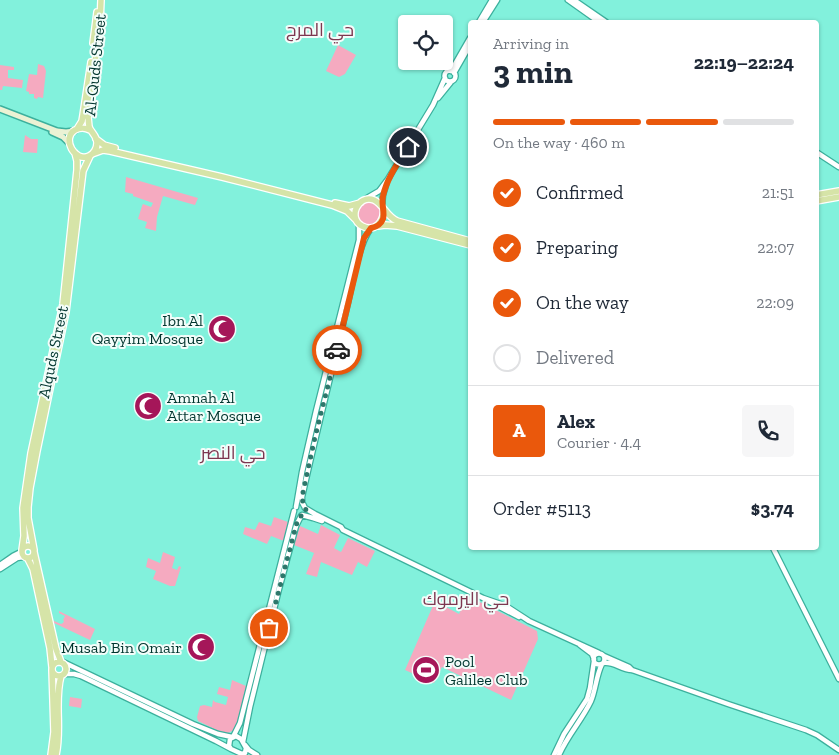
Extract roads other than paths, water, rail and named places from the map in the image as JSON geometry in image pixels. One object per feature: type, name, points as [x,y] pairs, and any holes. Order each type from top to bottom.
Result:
[{"type":"main road","points":[[69,143],[70,135],[82,121],[99,0]]},
{"type":"main road","name":"Al-Quds Street","points":[[90,130],[88,114],[100,23],[99,0]]},
{"type":"main road","points":[[0,111],[57,131],[66,132],[84,128],[90,130],[96,139],[107,146],[120,150],[343,205],[352,206],[362,201],[373,200],[382,207],[390,218],[397,221],[468,240]]},
{"type":"main road","points":[[0,111],[59,135],[69,143],[75,153],[82,157],[99,151],[110,151],[336,207],[347,211],[358,222],[368,228],[385,225],[397,226],[468,244]]},
{"type":"main road","points":[[91,155],[97,145],[96,139]]},
{"type":"main road","name":"Alquds Street","points":[[51,755],[54,726],[50,648],[33,569],[24,554],[24,508],[31,453],[61,317],[78,170],[75,153]]},
{"type":"main road","name":"Alquds Street","points":[[62,662],[56,649],[28,518],[30,488],[36,451],[65,318],[83,171],[91,155]]},
{"type":"main road","points":[[819,194],[839,191]]},
{"type":"main road","points":[[819,200],[839,197]]},
{"type":"main road","points":[[358,222],[355,211],[362,201]]},
{"type":"main road","points":[[373,227],[380,224],[383,219],[382,207]]},
{"type":"main road","points":[[25,546],[30,546],[34,552],[33,556],[24,554],[25,546]]},
{"type":"main road","points":[[56,755],[59,736],[58,690],[66,667],[62,662],[56,662],[52,669],[56,675],[63,675]]},
{"type":"street","points":[[480,20],[492,0]]},
{"type":"street","points":[[484,20],[497,0]]},
{"type":"street","points":[[568,0],[596,20]]},
{"type":"street","points":[[574,0],[603,20]]},
{"type":"street","points":[[452,72],[468,42]]},
{"type":"street","points":[[362,201],[377,193],[388,179],[432,105],[446,73],[452,72],[468,48]]},
{"type":"street","points":[[432,105],[455,78],[452,72]]},
{"type":"street","points":[[445,78],[451,82]]},
{"type":"street","points":[[819,154],[839,167]]},
{"type":"street","points":[[382,207],[383,195],[388,179]]},
{"type":"street","points":[[231,749],[228,743],[240,723],[295,509],[316,411],[359,240],[358,222]]},
{"type":"street","points":[[243,744],[279,589],[296,526],[306,511],[302,497],[360,251],[366,236],[373,227]]},
{"type":"street","points":[[295,509],[299,505],[305,507],[335,526]]},
{"type":"street","points":[[295,509],[297,515],[313,518],[335,526],[484,598],[508,607],[529,621],[580,645],[592,654],[597,664],[610,662],[628,670],[806,730],[839,750]]},
{"type":"street","points":[[774,550],[839,678]]},
{"type":"street","points":[[0,565],[13,556],[24,554]]},
{"type":"street","points":[[0,569],[24,554]]},
{"type":"street","points":[[580,645],[632,670]]},
{"type":"street","points":[[554,755],[564,734],[587,699],[595,655],[602,654]]},
{"type":"street","points":[[559,755],[568,736],[591,700],[595,690],[597,674],[605,659],[602,654]]},
{"type":"street","points":[[62,662],[193,724],[218,734],[240,737],[246,750],[243,754],[231,749],[81,676],[74,674],[63,675]]},
{"type":"street","points":[[243,744],[257,755]]},
{"type":"place","name":"Ibn Al Qayyim Mosque","points":[[222,329]]},
{"type":"place","name":"Amnah Al Attar Mosque","points":[[148,406]]},
{"type":"place","name":"Musab Bin Omair","points":[[201,647]]},
{"type":"place","name":"Pool Galilee Club","points":[[426,670]]},
{"type":"district","name":"حي المرج","points":[[320,30]]},
{"type":"district","name":"حي النصر","points":[[233,453]]},
{"type":"district","name":"حي اليرموك","points":[[466,599]]}]
